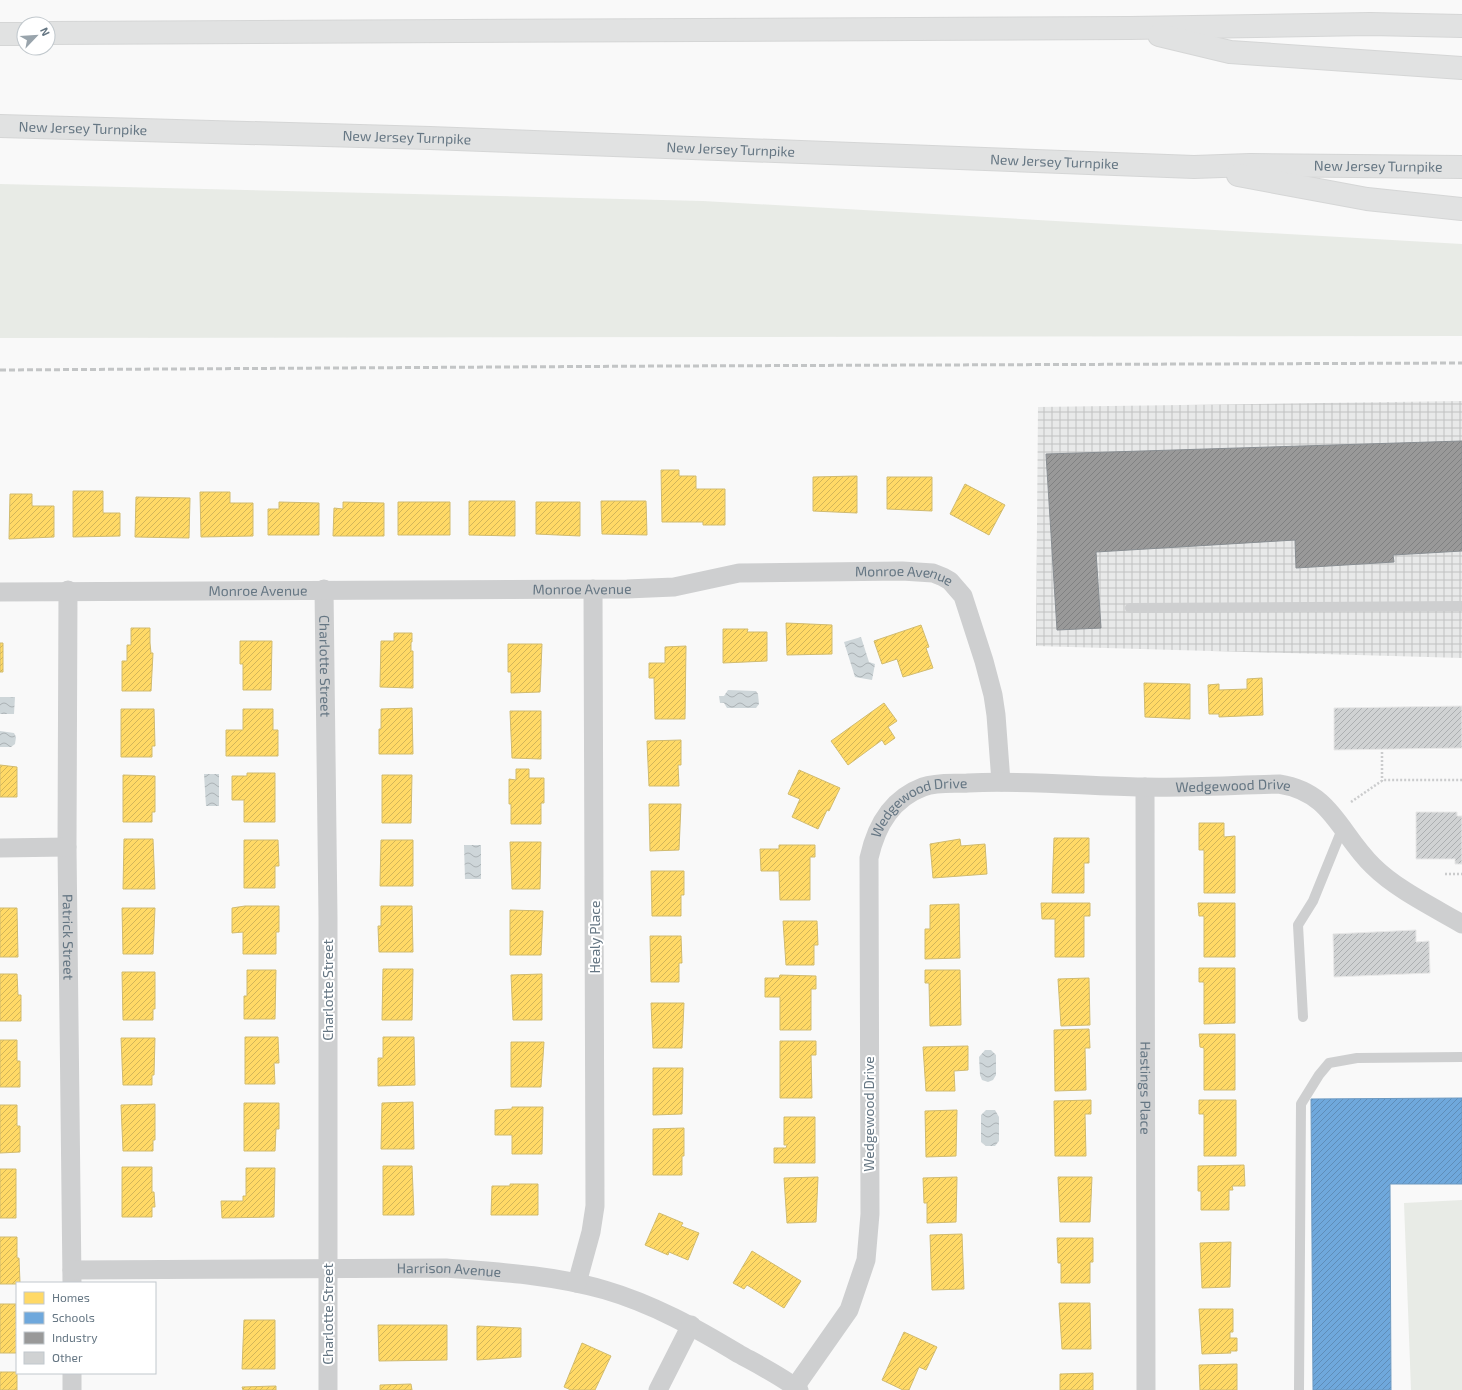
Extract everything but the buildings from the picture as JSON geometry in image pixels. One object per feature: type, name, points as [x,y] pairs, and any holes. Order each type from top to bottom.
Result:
[{"type":"highway","points":[[56,34],[1130,28],[1370,24],[1462,26]]},
{"type":"highway","points":[[1130,28],[1230,52],[1462,68]]},
{"type":"highway","points":[[0,34],[16,34]]},
{"type":"highway","name":"New Jersey Turnpike","points":[[0,126],[430,138],[1194,166],[1250,165],[1462,167]]},
{"type":"highway","points":[[1194,166],[1367,199],[1462,209]]},
{"type":"street","name":"Monroe Avenue","points":[[0,592],[68,590],[594,589],[674,587],[740,573],[902,571],[933,573],[950,581],[963,596],[984,661],[993,695],[996,715],[1000,782]]},
{"type":"street","name":"Healy Place","points":[[577,1283],[591,1232],[595,1206],[596,1182],[594,589]]},
{"type":"street","name":"Patrick Street","points":[[68,590],[67,847],[72,1276]]},
{"type":"street","name":"Charlotte Street","points":[[324,590],[328,926],[328,1390]]},
{"type":"street","name":"Wedgewood Drive","points":[[797,1389],[849,1310],[866,1260],[870,1214],[869,858],[876,831],[882,819],[900,801],[923,788],[934,785],[1000,782],[1145,787],[1280,784],[1294,787],[1308,793],[1325,805],[1367,860],[1389,879],[1462,924]]},
{"type":"street","name":"Hastings Place","points":[[1145,787],[1146,1390]]},
{"type":"street","points":[[0,848],[67,847]]},
{"type":"street","name":"Harrison Avenue","points":[[72,1276],[328,1269],[453,1269],[501,1272],[577,1283],[630,1299],[691,1325],[797,1389]]},
{"type":"street","points":[[658,1390],[691,1325]]},
{"type":"street","points":[[72,1374],[72,1390]]},
{"type":"lane","points":[[1130,608],[1462,606]]},
{"type":"lane","points":[[1303,1017],[1298,925],[1313,901],[1338,821]]},
{"type":"lane","points":[[1299,1390],[1301,1104],[1319,1075],[1329,1063],[1357,1058],[1462,1057]]},
{"type":"path","points":[[1382,752],[1382,781]]},
{"type":"path","points":[[1338,821],[1382,781],[1462,780]]},
{"type":"path","points":[[1444,874],[1462,874]]},
{"type":"shaded area","points":[[0,184],[703,201],[1462,244],[1462,336],[0,338]]},
{"type":"shaded area","points":[[1462,401],[1462,658],[1036,646],[1038,407]]},
{"type":"shaded area","points":[[1462,1200],[1462,1390],[1411,1390],[1404,1203]]},
{"type":"water","points":[[861,637],[869,662],[875,664],[872,680],[855,677],[844,642]]},
{"type":"water","points":[[728,690],[756,691],[758,694],[759,704],[756,708],[727,708],[724,703],[720,703],[719,696],[724,696]]},
{"type":"water","points":[[0,697],[15,697],[14,714],[0,714]]},
{"type":"water","points":[[0,731],[14,733],[16,737],[15,744],[11,747],[0,747]]},
{"type":"water","points":[[204,774],[219,774],[219,806],[206,806]]},
{"type":"water","points":[[464,845],[481,845],[481,879],[465,879]]},
{"type":"water","points":[[985,1050],[991,1050],[996,1055],[996,1075],[993,1080],[988,1082],[982,1080],[980,1075],[979,1057]]},
{"type":"water","points":[[986,1110],[995,1110],[999,1117],[999,1141],[995,1146],[986,1146],[981,1142],[981,1115]]},
{"type":"railway","points":[[0,370],[1462,363]]}]
